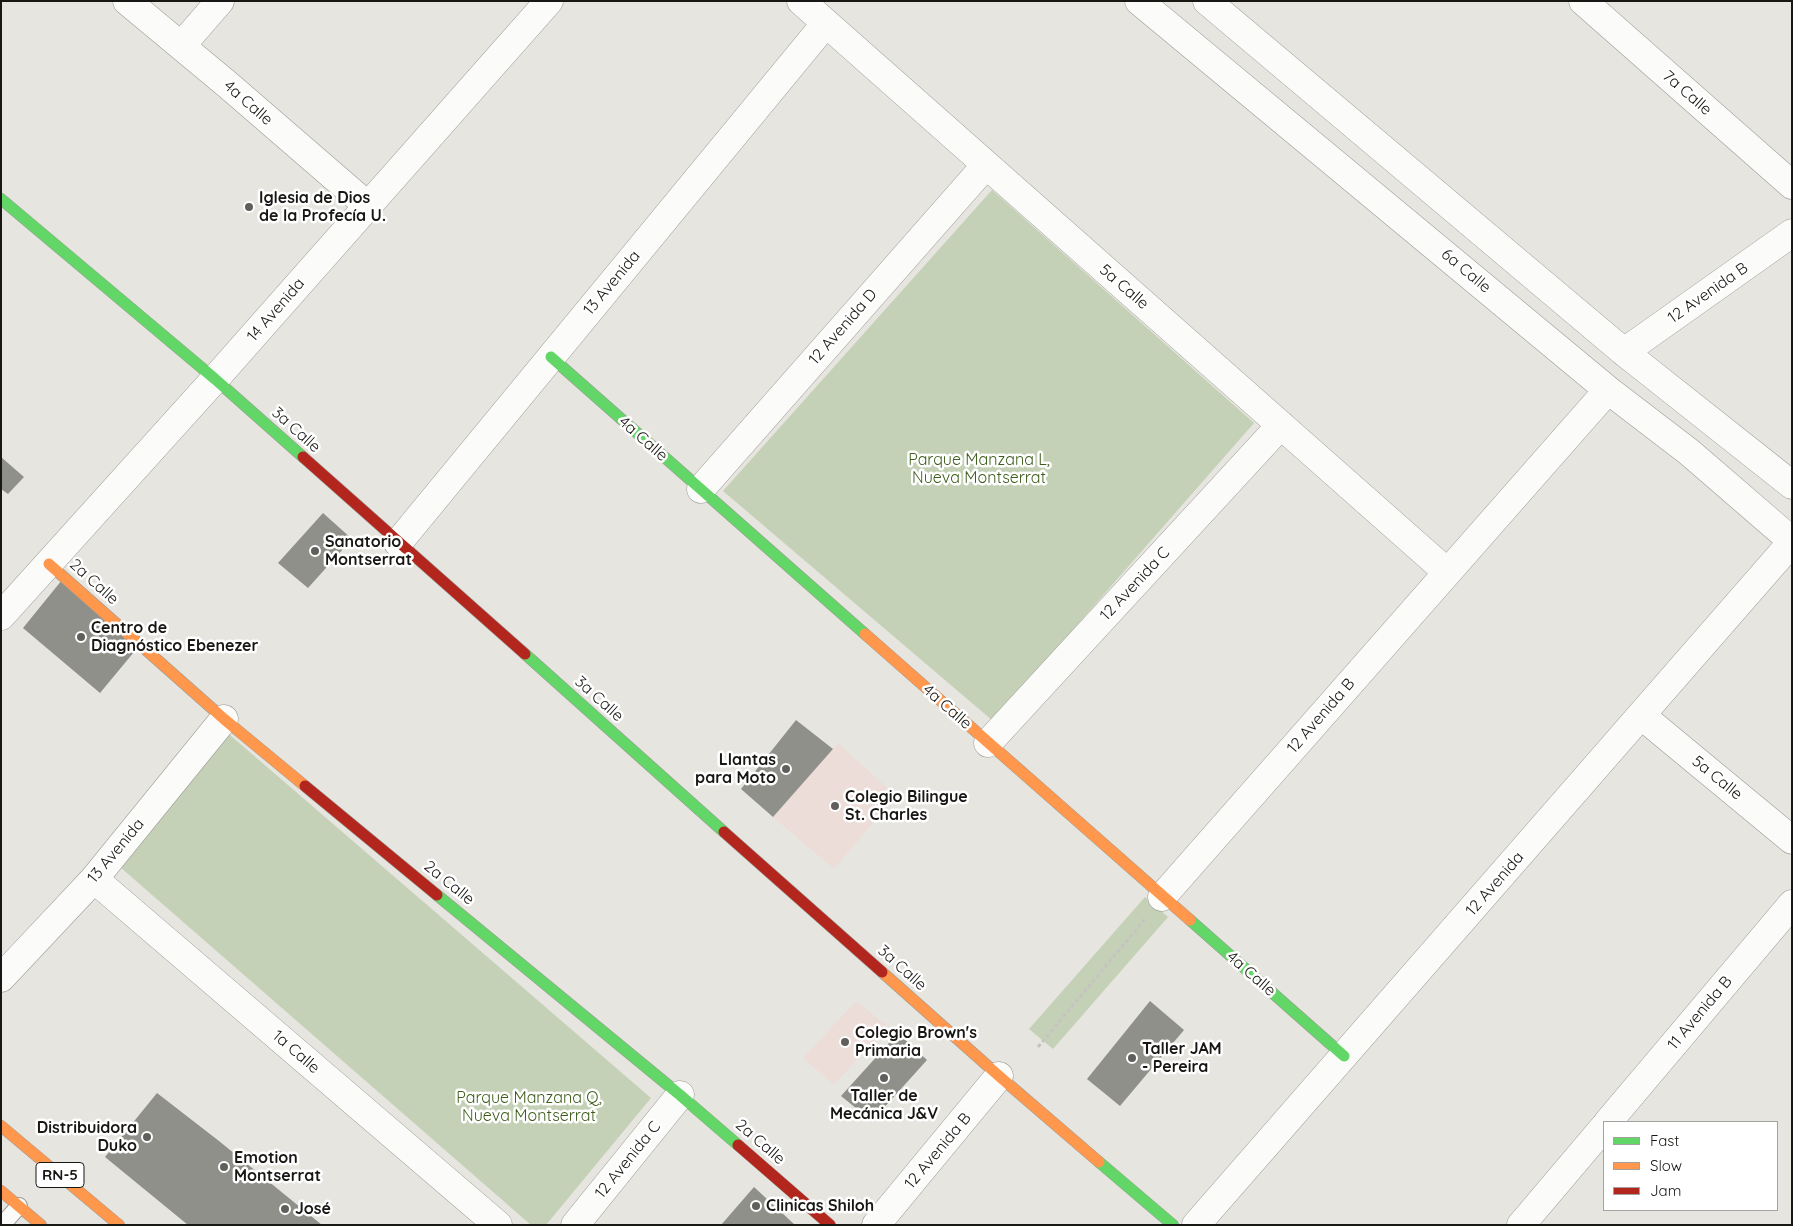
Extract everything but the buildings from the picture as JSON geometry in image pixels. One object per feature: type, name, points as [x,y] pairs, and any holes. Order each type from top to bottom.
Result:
[{"type":"street","name":"4a Calle","points":[[127,1],[368,206]]},
{"type":"street","points":[[181,46],[220,1]]},
{"type":"street","name":"14 Avenida","points":[[1,616],[215,379],[548,1]]},
{"type":"street","name":"5a Calle","points":[[801,1],[1447,572]]},
{"type":"street","name":"6a Calle","points":[[1139,1],[1608,390],[1689,452],[1792,542]]},
{"type":"street","points":[[1207,1],[1624,352],[1792,485]]},
{"type":"street","name":"7a Calle","points":[[1583,1],[1792,185]]},
{"type":"street","name":"13 Avenida","points":[[398,543],[826,23]]},
{"type":"street","name":"12 Avenida D","points":[[701,489],[986,165]]},
{"type":"street","name":"3a Calle","points":[[3,204],[215,379],[999,1076],[1173,1225]]},
{"type":"street","name":"12 Avenida B","points":[[1624,352],[1792,233]]},
{"type":"street","name":"4a Calle","points":[[551,357],[1344,1056]]},
{"type":"street","name":"12 Avenida B","points":[[1162,897],[1608,390]]},
{"type":"street","name":"12 Avenida C","points":[[988,743],[1281,425]]},
{"type":"street","name":"12 Avenida","points":[[1196,1225],[1792,542]]},
{"type":"street","name":"2a Calle","points":[[49,564],[224,719],[680,1095],[830,1225]]},
{"type":"street","name":"5a Calle","points":[[1642,716],[1792,840]]},
{"type":"street","name":"13 Avenida","points":[[1,978],[94,879],[224,719]]},
{"type":"street","name":"1a Calle","points":[[94,879],[498,1225]]},
{"type":"street","name":"11 Avenida B","points":[[1609,1121],[1792,904]]},
{"type":"street","name":"12 Avenida B","points":[[876,1225],[999,1076]]},
{"type":"street","name":"12 Avenida C","points":[[575,1225],[680,1095]]},
{"type":"street","name":"RN-5","points":[[1,1126],[119,1225]]},
{"type":"street","points":[[1528,1222],[1603,1128]]},
{"type":"street","points":[[1,1191],[41,1225]]},
{"type":"lane","points":[[2,1225],[19,1206]]},
{"type":"path","points":[[1038,1047],[1162,897]]},
{"type":"shaded area","name":"Colegio Bilingue St. Charles","points":[[838,743],[896,796],[834,869],[773,817]]},
{"type":"shaded area","name":"Colegio Brown's Primaria","points":[[856,1001],[887,1026],[834,1085],[803,1058]]},
{"type":"green space","name":"Parque Manzana L, Nueva Montserrat","points":[[992,190],[1254,423],[993,721],[723,491]]},
{"type":"green space","name":"Parque Manzana Q, Nueva Montserrat","points":[[223,729],[651,1098],[546,1225],[531,1225],[112,860]]},
{"type":"green space","points":[[1145,897],[1168,917],[1053,1049],[1029,1029]]},
{"type":"traffic: fast","points":[[1,199],[215,379],[303,457]]},
{"type":"traffic: fast","points":[[551,357],[865,634]]},
{"type":"traffic: fast","points":[[525,654],[724,832]]},
{"type":"traffic: fast","points":[[437,895],[738,1145]]},
{"type":"traffic: fast","points":[[1190,920],[1344,1056]]},
{"type":"traffic: fast","points":[[1099,1162],[1173,1225]]},
{"type":"traffic: slow","points":[[49,564],[224,719],[305,786]]},
{"type":"traffic: slow","points":[[865,634],[1190,920]]},
{"type":"traffic: slow","points":[[882,972],[1099,1162]]},
{"type":"traffic: slow","points":[[1,1126],[119,1225]]},
{"type":"traffic: slow","points":[[1,1191],[41,1225]]},
{"type":"traffic: jam","points":[[303,457],[525,654]]},
{"type":"traffic: jam","points":[[305,786],[437,895]]},
{"type":"traffic: jam","points":[[724,832],[882,972]]},
{"type":"traffic: jam","points":[[738,1145],[830,1225]]},
{"type":"place","name":"Iglesia de Dios de la Profecía U.","points":[[249,207]]},
{"type":"place","name":"Sanatorio Montserrat","points":[[315,551]]},
{"type":"place","name":"Centro de Diagnóstico Ebenezer","points":[[81,637]]},
{"type":"place","name":"Llantas para Moto","points":[[786,769]]},
{"type":"place","name":"Colegio Bilingue St. Charles","points":[[835,806]]},
{"type":"place","name":"Colegio Brown's Primaria","points":[[845,1042]]},
{"type":"place","name":"Taller JAM - Pereira","points":[[1132,1058]]},
{"type":"place","name":"Taller de Mecánica J&V","points":[[884,1078]]},
{"type":"place","name":"Distribuidora Duko","points":[[147,1137]]},
{"type":"place","name":"Emotion Montserrat","points":[[224,1167]]},
{"type":"place","name":"Clinicas Shiloh","points":[[756,1206]]},
{"type":"place","name":"José","points":[[285,1209]]}]
